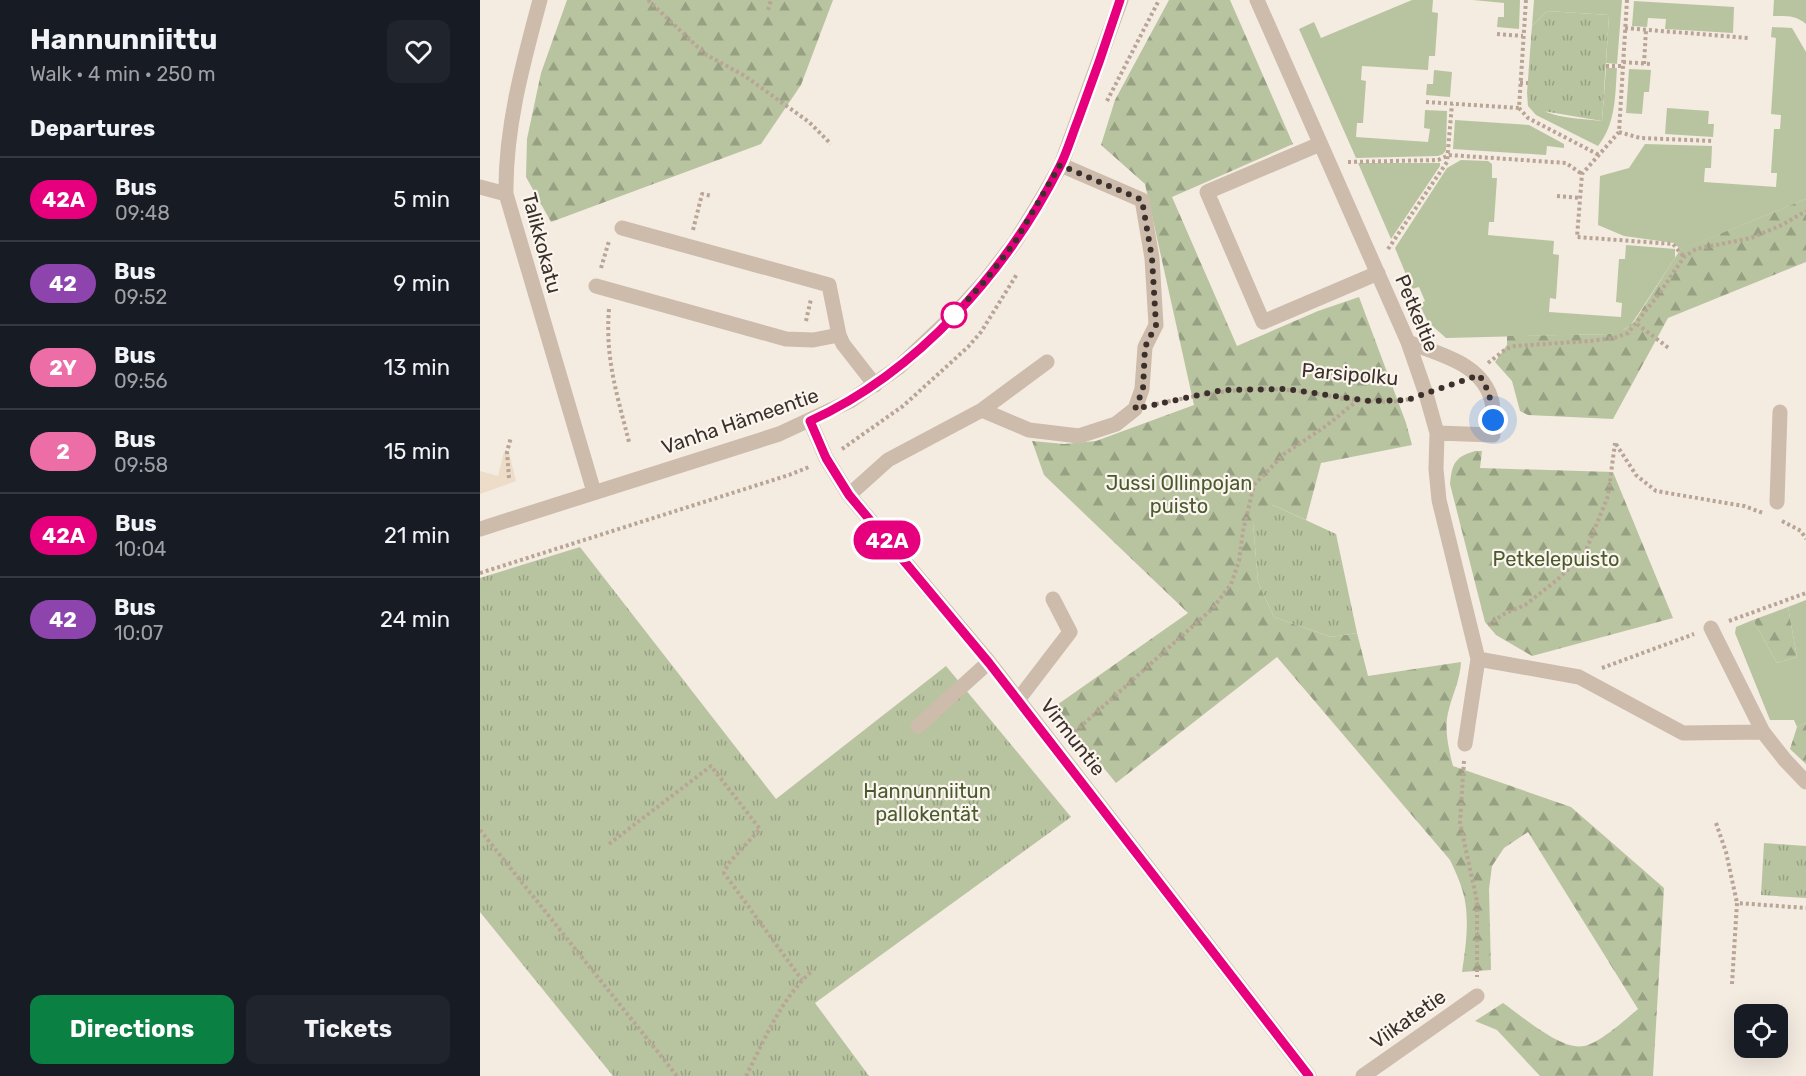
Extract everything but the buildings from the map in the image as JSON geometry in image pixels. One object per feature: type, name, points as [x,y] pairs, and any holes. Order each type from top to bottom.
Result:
[{"type":"street","name":"Talikkokatu","points":[[540,0],[521,74],[509,135],[506,194],[594,492]]},
{"type":"street","name":"Vanha Hämeentie","points":[[480,529],[778,434],[850,401],[875,385],[926,342],[985,281],[1015,242],[1060,165],[1120,0]]},
{"type":"street","name":"Petkeltie","points":[[1257,0],[1408,342],[1426,394],[1437,433],[1436,469],[1439,500],[1478,659]]},
{"type":"street","points":[[1320,144],[1207,192],[1263,322],[1378,273]]},
{"type":"street","points":[[982,410],[1029,430],[1079,436],[1116,424],[1135,409],[1143,389],[1145,347],[1156,325],[1152,258],[1142,200],[1060,165]]},
{"type":"street","points":[[480,187],[506,194]]},
{"type":"street","points":[[617,229],[829,285],[839,335],[843,344],[875,385]]},
{"type":"street","points":[[604,288],[786,339],[813,340],[839,335]]},
{"type":"street","points":[[1408,342],[1463,364],[1479,375],[1485,383],[1492,404],[1493,435],[1437,433]]},
{"type":"street","points":[[849,495],[888,460],[982,410],[1047,362]]},
{"type":"street","points":[[1777,502],[1780,412]]},
{"type":"street","name":"Virmuntie","points":[[810,421],[826,458],[849,495],[989,663],[1309,1076]]},
{"type":"street","points":[[1018,700],[1070,632],[1053,599]]},
{"type":"street","points":[[1711,628],[1763,732],[1806,782]]},
{"type":"street","points":[[1465,744],[1478,659],[1579,677],[1683,733],[1763,732]]},
{"type":"street","points":[[918,726],[989,663]]},
{"type":"street","name":"Viikatetie","points":[[1363,1076],[1477,996]]},
{"type":"path","points":[[648,0],[705,54],[745,76],[809,122],[831,144]]},
{"type":"path","points":[[768,10],[771,0]]},
{"type":"path","points":[[1106,104],[1159,0]]},
{"type":"path","points":[[1526,0],[1519,108],[1528,118],[1599,155]]},
{"type":"path","points":[[1627,0],[1619,132],[1582,174],[1577,237],[1586,240],[1673,244],[1684,257]]},
{"type":"path","points":[[1625,28],[1748,38]]},
{"type":"path","points":[[1644,64],[1646,30]]},
{"type":"path","points":[[1497,34],[1523,36]]},
{"type":"path","points":[[1606,66],[1651,64]]},
{"type":"path","points":[[1520,82],[1528,83]]},
{"type":"path","points":[[1426,102],[1519,108]]},
{"type":"path","points":[[1389,249],[1448,162],[1452,104]]},
{"type":"path","points":[[1619,132],[1640,138],[1712,141]]},
{"type":"path","points":[[1351,161],[1438,160],[1449,154],[1566,163],[1582,174]]},
{"type":"path","points":[[695,222],[702,194],[712,196]]},
{"type":"path","points":[[1557,196],[1580,198]]},
{"type":"path","points":[[1479,375],[1490,360],[1515,346],[1614,338],[1628,333],[1637,324],[1684,257],[1696,249],[1751,238],[1782,225],[1806,211]]},
{"type":"path","points":[[617,229],[604,288],[607,345],[628,442]]},
{"type":"path","points":[[801,340],[816,281]]},
{"type":"path","points":[[1637,324],[1670,349]]},
{"type":"path","name":"Parsipolku","points":[[1135,409],[1222,390],[1286,389],[1369,401],[1407,400],[1426,394]]},
{"type":"path","points":[[1067,739],[1213,608],[1231,584],[1239,561],[1243,531],[1254,485],[1284,454],[1326,426],[1358,399]]},
{"type":"path","points":[[509,478],[507,452],[512,437]]},
{"type":"path","points":[[1472,636],[1504,614],[1525,605],[1557,580],[1585,553],[1608,496],[1615,443],[1636,475],[1656,491],[1744,506],[1777,518],[1801,531],[1806,539]]},
{"type":"path","points":[[480,573],[799,472]]},
{"type":"path","points":[[1777,502],[1777,518]]},
{"type":"path","points":[[1465,744],[1460,823],[1477,901],[1477,996]]},
{"type":"path","points":[[609,844],[711,766],[760,829],[728,864],[724,873],[802,980]]},
{"type":"path","points":[[1716,823],[1726,852],[1737,903],[1732,984]]},
{"type":"path","points":[[480,830],[677,1076]]},
{"type":"path","points":[[1737,903],[1806,908]]},
{"type":"path","points":[[746,1076],[780,1010],[802,980],[813,970]]},
{"type":"green space","points":[[567,0],[833,0],[801,85],[761,144],[551,222],[526,177],[527,139],[541,73]]},
{"type":"green space","name":"Jussi Ollinpojan puisto","points":[[1169,0],[1230,0],[1293,144],[1172,197],[1237,346],[1318,311],[1359,297],[1412,445],[1321,463],[1306,520],[1273,505],[1253,523],[1258,582],[1274,617],[1331,637],[1357,633],[1368,676],[1461,662],[1447,720],[1453,766],[1571,807],[1664,888],[1653,1076],[1540,1076],[1497,1030],[1475,1021],[1503,1003],[1553,1038],[1575,1046],[1584,1046],[1605,1036],[1638,1009],[1528,832],[1504,848],[1492,866],[1489,889],[1491,970],[1462,972],[1467,929],[1466,907],[1461,886],[1450,860],[1277,657],[1116,783],[1054,707],[1188,613],[1044,475],[1032,441],[1064,444],[1096,441],[1194,405],[1145,184],[1101,145],[1115,100]]},
{"type":"green space","points":[[1412,0],[1433,0],[1432,12],[1438,13],[1435,56],[1429,56],[1428,70],[1362,66],[1361,80],[1366,81],[1363,123],[1357,123],[1356,137],[1428,142],[1430,129],[1424,128],[1425,110],[1447,111],[1446,150],[1438,156],[1356,158],[1299,29],[1314,22],[1321,38]]},
{"type":"green space","points":[[1473,0],[1520,0],[1519,29],[1497,27],[1498,17],[1504,17],[1504,3]]},
{"type":"green space","points":[[1534,0],[1622,0],[1617,64],[1606,63],[1609,15],[1547,11],[1532,26]]},
{"type":"green space","points":[[1774,0],[1806,0],[1806,24],[1787,16],[1773,16]]},
{"type":"green space","points":[[1634,1],[1734,7],[1733,33],[1665,29],[1666,19],[1648,18],[1647,27],[1632,26]]},
{"type":"green space","points":[[1547,11],[1609,15],[1602,121],[1543,111],[1529,99],[1527,93],[1532,26]]},
{"type":"green space","points":[[1772,27],[1792,28],[1806,52],[1806,199],[1681,250],[1674,243],[1624,236],[1598,225],[1600,176],[1629,168],[1645,144],[1712,146],[1711,168],[1705,168],[1704,182],[1776,187],[1777,173],[1771,173],[1774,129],[1780,129],[1781,115],[1771,114],[1776,38],[1771,37]]},
{"type":"green space","points":[[1606,68],[1617,68],[1615,99],[1608,128],[1598,146],[1536,115],[1528,106],[1527,93],[1531,102],[1538,108],[1558,116],[1602,121]]},
{"type":"green space","points":[[1629,69],[1651,70],[1649,92],[1644,92],[1642,114],[1626,113]]},
{"type":"green space","points":[[1434,70],[1452,72],[1450,97],[1426,95],[1427,84],[1433,84]]},
{"type":"green space","points":[[1667,108],[1709,111],[1708,124],[1714,124],[1713,137],[1665,134]]},
{"type":"green space","points":[[1455,120],[1529,125],[1564,144],[1564,148],[1547,146],[1546,155],[1453,149]]},
{"type":"green space","points":[[1461,160],[1488,161],[1492,164],[1492,178],[1497,178],[1494,222],[1489,222],[1488,235],[1554,241],[1553,254],[1559,255],[1556,299],[1550,298],[1549,312],[1621,317],[1622,303],[1616,302],[1619,259],[1625,259],[1626,245],[1675,249],[1675,258],[1631,325],[1618,333],[1610,334],[1446,338],[1428,322],[1419,304],[1425,301],[1419,287],[1412,289],[1395,248],[1447,168]]},
{"type":"green space","points":[[1358,163],[1440,163],[1391,239]]},
{"type":"green space","points":[[1806,199],[1806,262],[1668,318],[1613,419],[1528,415],[1520,411],[1512,381],[1495,362],[1507,345],[1507,336],[1610,334],[1625,329],[1634,322],[1680,250]]},
{"type":"green space","name":"Petkelepuisto","points":[[1475,451],[1482,451],[1480,468],[1613,472],[1673,618],[1532,656],[1496,635],[1485,622],[1450,484],[1456,462]]},
{"type":"green space","points":[[1273,505],[1336,534],[1357,633],[1331,637],[1274,617],[1258,582],[1253,523],[1261,508]]},
{"type":"green space","name":"Hannunniitun pallokentät","points":[[580,547],[776,799],[946,666],[1071,817],[815,1003],[869,1076],[613,1076],[480,912],[480,578]]},
{"type":"green space","points":[[1806,600],[1806,723],[1797,727],[1794,720],[1770,720],[1735,633],[1736,627],[1753,620],[1777,663],[1797,657],[1788,607]]},
{"type":"green space","points":[[1788,607],[1797,657],[1777,663],[1753,620]]},
{"type":"green space","points":[[1806,723],[1806,764],[1790,749],[1797,727]]},
{"type":"green space","points":[[1764,843],[1806,846],[1806,898],[1761,895]]},
{"type":"shaded area","points":[[504,452],[509,453],[516,481],[480,494],[480,471],[498,476]]},
{"type":"bus line","name":"42A","points":[[1120,0],[1089,91],[1060,165],[1015,242],[985,281],[954,315],[899,367],[850,401],[810,421],[826,458],[849,495],[989,663],[1309,1076]]},
{"type":"route","points":[[954,315],[985,281],[1015,242],[1060,165],[1142,200],[1152,258],[1156,325],[1145,347],[1143,389],[1135,409],[1222,390],[1286,389],[1369,401],[1407,400],[1479,375],[1489,392],[1493,420]]}]
